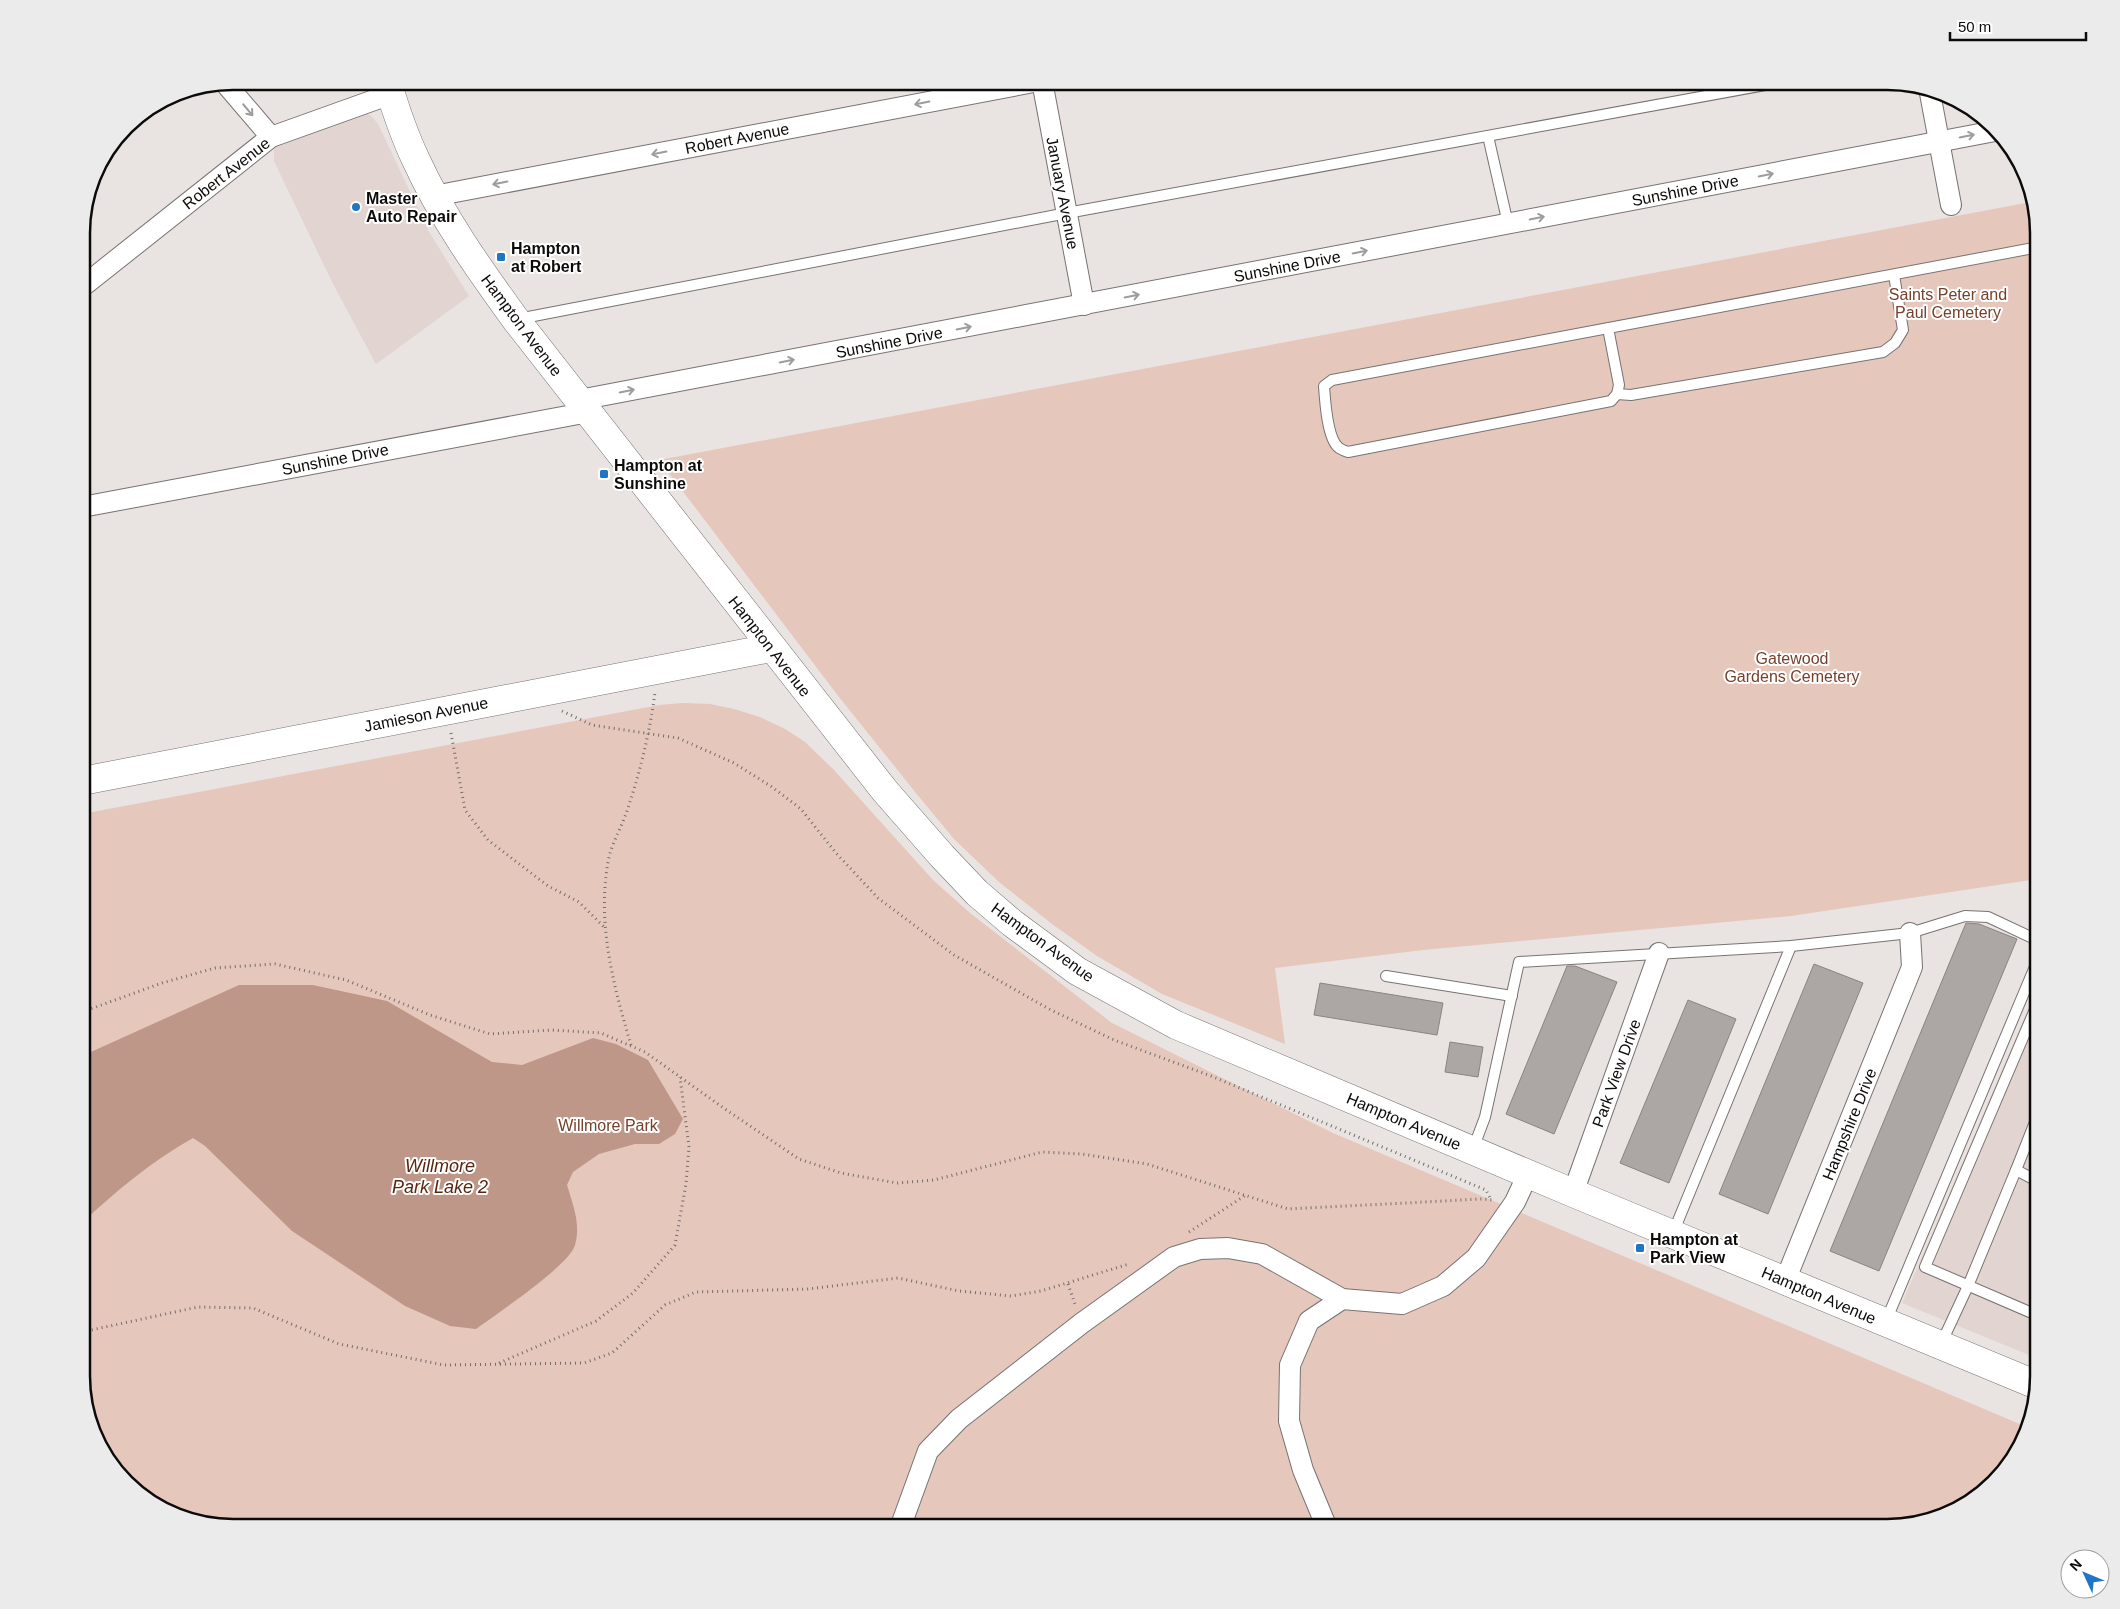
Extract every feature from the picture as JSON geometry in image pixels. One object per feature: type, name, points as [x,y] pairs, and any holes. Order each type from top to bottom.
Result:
[{"type":"main road","name":"Hampton Avenue","points":[[390,90],[416,160],[434,196],[461,240],[516,320],[771,648],[885,791],[977,893],[1012,923],[1077,971],[1176,1025],[1573,1193],[2030,1382]]},
{"type":"main road","name":"Jamieson Avenue","points":[[90,779],[771,648]]},
{"type":"street","points":[[232,90],[271,137]]},
{"type":"street","name":"Robert Avenue","points":[[90,281],[271,137],[384,90]]},
{"type":"street","name":"Robert Avenue","points":[[434,196],[993,90]]},
{"type":"street","name":"January Avenue","points":[[1042,90],[1084,305]]},
{"type":"street","points":[[1931,97],[1951,206]]},
{"type":"street","name":"Sunshine Drive","points":[[90,505],[1084,305],[1988,132]]},
{"type":"street","name":"Hampshire Drive","points":[[1785,1281],[1912,967],[1910,933]]},
{"type":"street","name":"Park View Drive","points":[[1573,1193],[1660,953]]},
{"type":"street","points":[[903,1519],[928,1451],[959,1419],[1082,1323],[1174,1257],[1200,1249],[1228,1248],[1262,1254],[1342,1299],[1402,1304],[1443,1286],[1476,1258],[1516,1202],[1528,1174]]},
{"type":"street","points":[[1323,1519],[1303,1470],[1289,1421],[1290,1365],[1309,1322],[1342,1299]]},
{"type":"lane","points":[[516,320],[1067,213],[1738,90]]},
{"type":"lane","points":[[1488,136],[1508,224]]},
{"type":"lane","points":[[1608,328],[1619,385],[1617,394],[1611,401],[1348,452],[1338,448],[1333,440],[1325,404],[1324,386],[1332,380],[1608,328],[1894,275],[2030,249]]},
{"type":"lane","points":[[1617,394],[1631,396],[1884,352],[1895,343],[1903,330],[1894,275]]},
{"type":"lane","points":[[1472,1150],[1485,1117],[1519,962],[1790,946],[1910,933],[1965,916],[1988,917],[2030,938]]},
{"type":"lane","points":[[1672,1234],[1790,946]]},
{"type":"lane","points":[[1386,976],[1512,996]]},
{"type":"lane","points":[[1886,1322],[2030,978]]},
{"type":"lane","points":[[2030,1021],[1925,1267],[2030,1312]]},
{"type":"lane","points":[[1940,1345],[1968,1286],[2030,1135]]},
{"type":"lane","points":[[2016,1170],[2030,1177]]},
{"type":"path","points":[[632,1046],[610,961],[605,928],[606,887],[610,856],[627,810],[649,734],[657,669]]},
{"type":"path","points":[[446,710],[465,810],[488,840],[548,886],[579,902],[605,928]]},
{"type":"path","points":[[560,710],[592,725],[678,738],[734,763],[772,787],[801,809],[836,853],[878,898],[954,955],[1049,1009],[1114,1040],[1210,1076],[1486,1190],[1491,1200]]},
{"type":"path","points":[[90,1009],[162,983],[215,968],[275,964],[346,980],[430,1014],[490,1034],[551,1030],[601,1033],[645,1052],[799,1159],[841,1173],[898,1183],[934,1180],[1042,1152],[1081,1154],[1147,1164],[1288,1209],[1496,1200]]},
{"type":"path","points":[[496,1364],[596,1320],[633,1293],[675,1245],[686,1184],[689,1147],[680,1077]]},
{"type":"path","points":[[1183,1236],[1246,1195]]},
{"type":"path","points":[[90,1330],[198,1306],[253,1308],[339,1344],[444,1365],[584,1363],[612,1353],[666,1305],[696,1292],[808,1289],[898,1278],[958,1291],[1011,1296],[1041,1291],[1137,1262]]},
{"type":"shaded area","points":[[366,113],[378,124],[429,232],[469,296],[376,364],[332,282],[274,161],[274,146]]},
{"type":"shaded area","points":[[2030,1005],[2030,1355],[1902,1303]]},
{"type":"green space","name":"Gatewood Gardens Cemetery","points":[[2027,203],[2030,233],[2030,880],[1791,916],[1423,950],[1275,968],[1285,1044],[1162,994],[1097,956],[1052,924],[999,882],[954,839],[920,798],[839,697],[659,460]]},
{"type":"green space","name":"Willmore Park","points":[[683,703],[710,704],[734,709],[760,717],[785,729],[805,742],[833,769],[933,880],[970,913],[1112,1023],[1333,1133],[2021,1425],[2011,1448],[1988,1477],[1959,1500],[1924,1514],[1906,1518],[1887,1519],[233,1519],[214,1518],[196,1514],[161,1500],[139,1484],[125,1470],[109,1448],[98,1422],[90,1385],[90,812],[659,705]]},
{"type":"water","name":"Willmore Park Lake 2","points":[[239,985],[313,985],[387,1001],[492,1062],[522,1065],[593,1038],[616,1044],[648,1060],[683,1119],[675,1134],[659,1144],[635,1144],[599,1154],[573,1172],[567,1185],[576,1215],[577,1237],[570,1254],[546,1277],[476,1329],[450,1326],[405,1306],[292,1231],[205,1146],[193,1138],[163,1156],[135,1177],[90,1216],[90,1052]]},
{"type":"building","points":[[1966,923],[1979,924],[2017,939],[1879,1271],[1830,1251]]},
{"type":"building","points":[[1814,964],[1863,983],[1768,1214],[1719,1194]]},
{"type":"building","points":[[1567,966],[1575,966],[1617,982],[1554,1134],[1506,1114]]},
{"type":"building","points":[[1320,983],[1443,1003],[1437,1035],[1314,1015]]},
{"type":"building","points":[[1688,1000],[1736,1019],[1669,1183],[1620,1163]]},
{"type":"building","points":[[1450,1042],[1483,1047],[1478,1077],[1445,1072]]},
{"type":"place","name":"Master Auto Repair","points":[[356,207]]},
{"type":"place","name":"Hampton at Robert","points":[[501,257]]},
{"type":"place","name":"Hampton at Sunshine","points":[[604,474]]},
{"type":"place","name":"Hampton at Park View","points":[[1640,1248]]},
{"type":"park label","name":"Saints Peter and Paul Cemetery","points":[[1948,303]]}]
